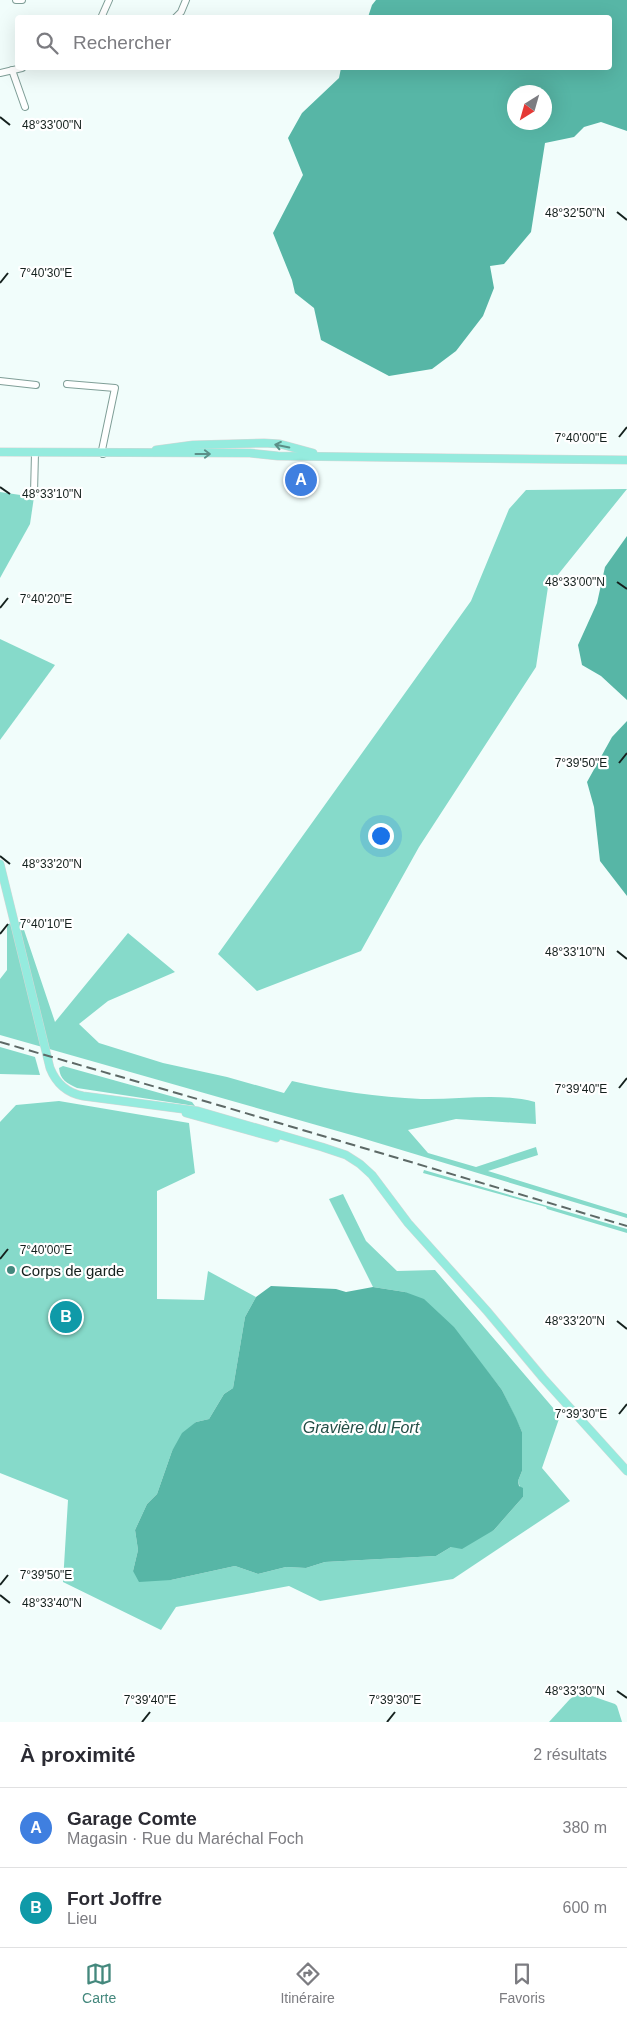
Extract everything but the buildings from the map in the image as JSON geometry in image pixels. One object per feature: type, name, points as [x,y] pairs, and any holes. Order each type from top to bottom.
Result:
[{"type":"main road","points":[[244,443],[244,454]]},
{"type":"main road","points":[[0,452],[137,454],[244,443],[280,444],[330,456]]},
{"type":"main road","points":[[226,444],[226,454]]},
{"type":"main road","points":[[185,450],[278,456],[627,460]]},
{"type":"main road","points":[[0,864],[48,1061],[54,1077],[65,1089],[77,1095],[198,1111],[322,1146],[346,1156],[367,1170],[408,1223],[488,1311],[543,1378],[627,1469]]},
{"type":"street","points":[[16,0],[22,0]]},
{"type":"street","points":[[102,15],[108,0]]},
{"type":"street","points":[[178,15],[186,0]]},
{"type":"street","points":[[0,73],[15,69]]},
{"type":"street","points":[[12,70],[25,107]]},
{"type":"street","points":[[0,381],[36,385]]},
{"type":"street","points":[[67,384],[115,388],[102,450],[103,454]]},
{"type":"street","points":[[34,493],[35,453]]},
{"type":"shaded area","points":[[627,489],[548,587],[536,667],[419,847],[361,951],[257,991],[218,954],[471,601],[509,509],[526,490]]},
{"type":"shaded area","points":[[0,492],[34,497],[30,524],[0,578]]},
{"type":"shaded area","points":[[0,639],[55,665],[0,740]]},
{"type":"shaded area","points":[[20,918],[55,1022],[128,933],[175,972],[108,1001],[79,1024],[99,1043],[163,1063],[227,1077],[284,1093],[292,1081],[340,1091],[389,1097],[435,1099],[507,1097],[535,1102],[536,1124],[456,1119],[408,1130],[428,1153],[476,1167],[536,1147],[538,1155],[488,1171],[627,1214],[627,1218],[355,1136],[0,1035],[0,979],[7,970],[7,925]]},
{"type":"shaded area","points":[[0,1047],[35,1057],[40,1075],[0,1074]]},
{"type":"shaded area","points":[[63,1066],[192,1102],[195,1106],[77,1088],[62,1078],[59,1068]]},
{"type":"shaded area","points":[[59,1101],[189,1123],[195,1173],[157,1191],[157,1299],[204,1300],[208,1271],[256,1297],[245,1317],[233,1388],[224,1394],[209,1419],[196,1422],[172,1451],[157,1494],[147,1504],[135,1530],[138,1550],[133,1571],[171,1580],[235,1566],[258,1574],[286,1567],[306,1568],[325,1562],[436,1556],[451,1547],[494,1530],[523,1497],[518,1481],[522,1471],[522,1432],[502,1390],[479,1361],[405,1292],[373,1287],[329,1199],[343,1194],[366,1241],[397,1271],[435,1270],[560,1416],[542,1468],[570,1501],[453,1579],[320,1601],[289,1586],[176,1607],[161,1630],[63,1582],[68,1500],[0,1473],[0,1122],[16,1105]]},
{"type":"shaded area","points":[[424,1170],[627,1229],[627,1233],[547,1209],[546,1207],[423,1173]]},
{"type":"shaded area","points":[[580,1692],[615,1704],[622,1722],[549,1722],[570,1699]]},
{"type":"water","points":[[376,0],[627,0],[627,131],[601,122],[584,127],[574,137],[545,143],[531,232],[504,264],[490,266],[494,288],[483,316],[456,351],[432,369],[389,376],[321,340],[314,308],[295,293],[292,280],[273,233],[303,175],[288,138],[302,113],[339,78],[341,70],[612,70],[612,15],[369,15]]},
{"type":"water","points":[[627,536],[627,700],[601,676],[582,665],[578,645],[597,603],[605,567]]},
{"type":"water","points":[[627,721],[627,896],[600,861],[594,807],[587,782],[612,737]]},
{"type":"water","name":"Gravière du Fort","points":[[271,1286],[336,1289],[346,1292],[373,1287],[405,1292],[424,1299],[454,1327],[502,1390],[522,1432],[522,1471],[518,1481],[519,1486],[523,1488],[523,1497],[494,1530],[462,1549],[451,1547],[436,1556],[325,1562],[306,1568],[286,1567],[258,1574],[235,1566],[171,1580],[139,1582],[133,1571],[138,1550],[135,1530],[147,1504],[157,1494],[172,1451],[182,1433],[196,1422],[209,1419],[224,1394],[233,1388],[245,1317],[256,1297]]},
{"type":"railway","points":[[0,1042],[627,1226]]},
{"type":"place","name":"Garage Comte","points":[[301,480]]},
{"type":"place","name":"Corps de garde","points":[[11,1270]]},
{"type":"place","name":"Fort Joffre","points":[[66,1317]]}]
